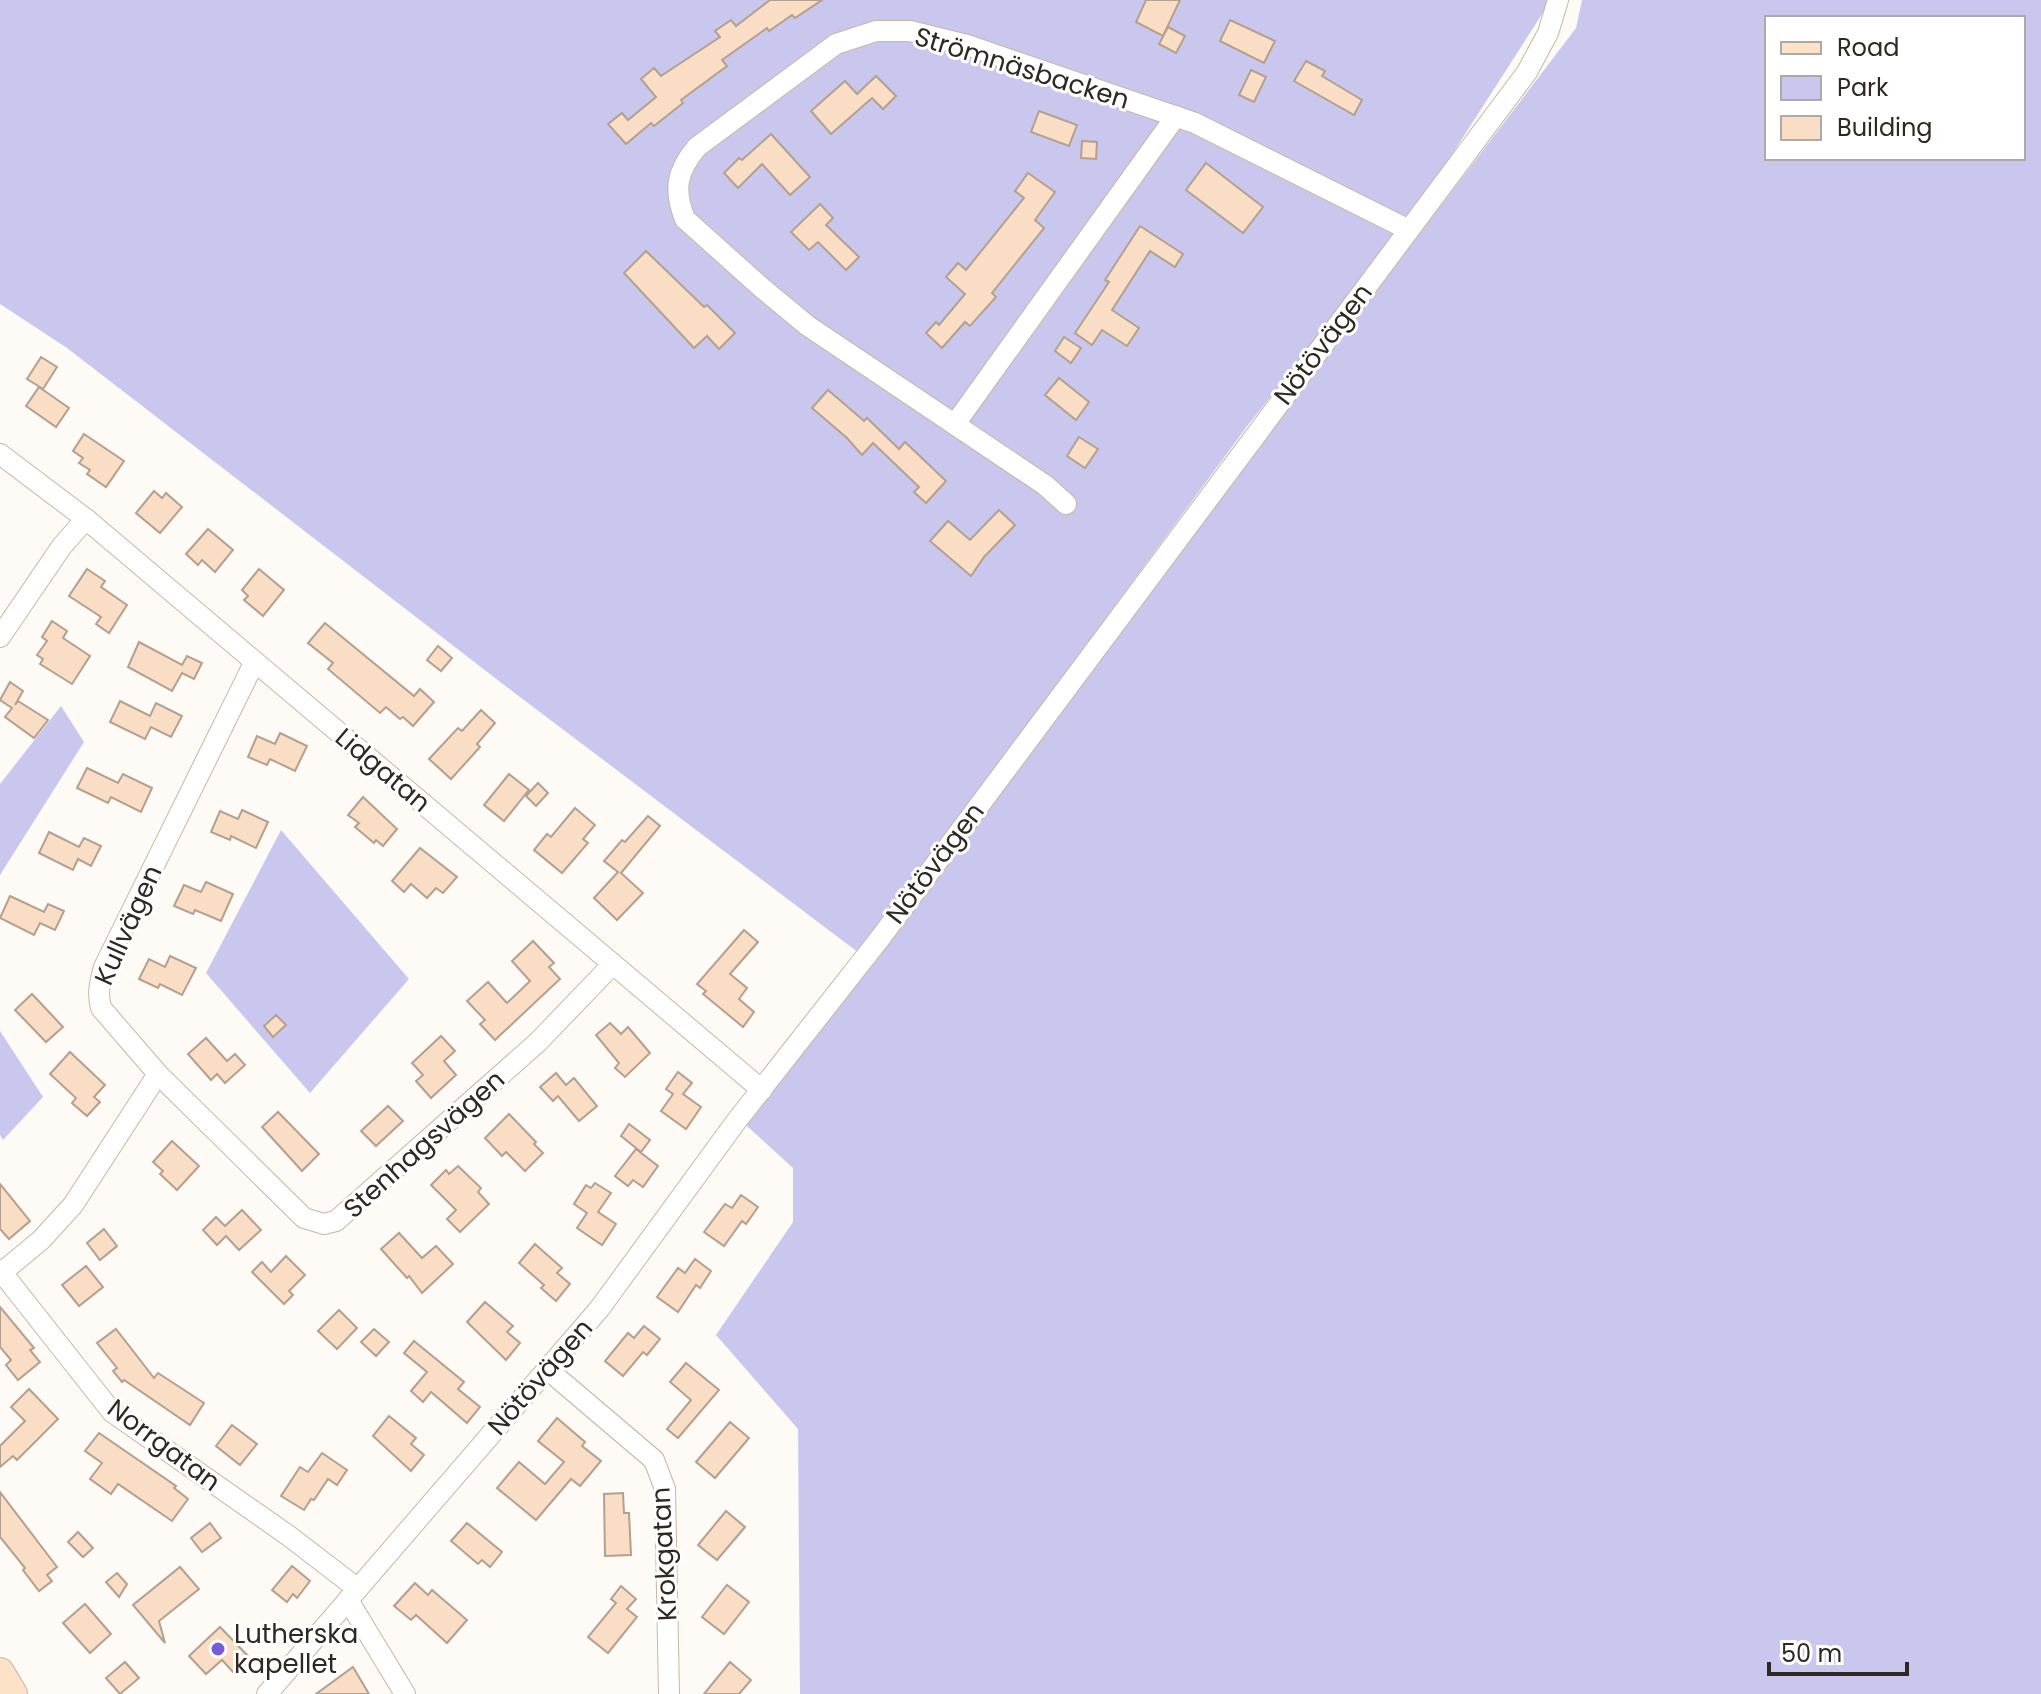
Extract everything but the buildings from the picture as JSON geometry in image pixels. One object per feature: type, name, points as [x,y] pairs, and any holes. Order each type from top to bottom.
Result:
[{"type":"street","name":"Nötövägen","points":[[267,1694],[617,1286],[1527,72],[1548,33],[1558,0]]},
{"type":"street","name":"Strömnäsbacken","points":[[1066,504],[1045,485],[808,326],[685,219],[679,203],[680,170],[697,147],[836,44],[876,31],[910,31],[941,38],[1220,133],[1409,230]]},
{"type":"street","points":[[955,424],[1176,116]]},
{"type":"street","name":"Lidgatan","points":[[0,454],[86,519],[762,1090]]},
{"type":"street","points":[[0,637],[62,546],[86,519]]},
{"type":"street","name":"Kullvägen","points":[[158,1074],[101,1008],[98,995],[100,981],[254,663]]},
{"type":"street","name":"Stenhagsvägen","points":[[158,1074],[304,1218],[324,1224],[336,1221],[538,1042],[612,965]]},
{"type":"street","points":[[0,1272],[41,1240],[73,1205],[158,1074]]},
{"type":"street","name":"Norrgatan","points":[[0,1272],[112,1412],[289,1536],[353,1595],[405,1694]]},
{"type":"street","name":"Krokgatan","points":[[547,1369],[654,1460],[660,1472],[665,1489],[669,1694]]},
{"type":"street","points":[[0,1672],[13,1694]]},
{"type":"green space","points":[[0,0],[1549,0],[1406,226],[1248,425],[859,953],[67,348],[0,304]]},
{"type":"green space","points":[[1582,0],[2041,0],[2041,1694],[800,1694],[798,1429],[716,1335],[793,1222],[793,1168],[737,1117],[882,940],[1576,28]]},
{"type":"green space","points":[[61,706],[84,742],[0,875],[0,784]]},
{"type":"green space","points":[[281,830],[409,979],[310,1093],[206,973]]},
{"type":"green space","points":[[0,1031],[43,1097],[3,1140],[0,1135]]},
{"type":"place","name":"Lutherska kapellet","points":[[218,1649]]}]
